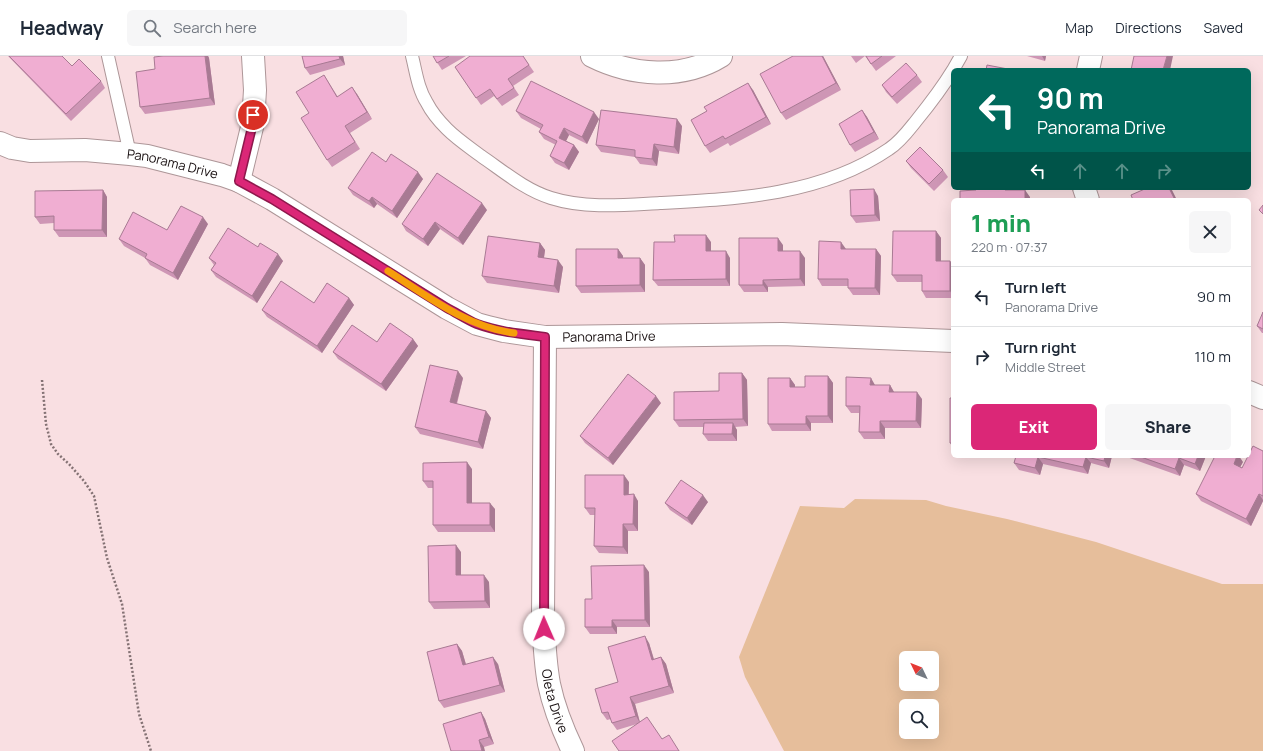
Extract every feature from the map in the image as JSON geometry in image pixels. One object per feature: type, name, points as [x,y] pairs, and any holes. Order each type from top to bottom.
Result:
[{"type":"street","points":[[239,181],[253,123],[255,90],[253,56]]},
{"type":"street","points":[[592,56],[606,63],[637,71],[673,73],[692,69],[721,56]]},
{"type":"street","points":[[1088,68],[1091,56]]},
{"type":"street","name":"Panorama Drive","points":[[0,143],[18,150],[85,150],[147,156],[207,171],[239,181],[272,199],[447,308],[476,324],[504,331],[545,337],[782,334],[951,341]]},
{"type":"street","name":"Oleta Drive","points":[[545,337],[543,617],[545,652],[549,684],[564,732],[573,751]]},
{"type":"street","points":[[1251,393],[1263,398]]},
{"type":"lane","points":[[108,56],[130,154]]},
{"type":"lane","points":[[412,56],[426,103],[436,118],[448,130],[514,180],[532,190],[550,198],[574,203],[597,205],[724,200],[786,191],[823,181],[848,172],[871,160],[898,142],[937,96],[951,73]]},
{"type":"lane","points":[[954,68],[962,56]]},
{"type":"path","points":[[42,380],[46,424],[51,444],[58,454],[84,481],[94,496],[107,558],[122,604],[139,714],[151,751]]},
{"type":"shaded area","points":[[855,499],[926,500],[1096,542],[1222,584],[1263,584],[1263,751],[784,751],[745,677],[739,657],[800,506],[844,508]]},
{"type":"building","points":[[9,56],[62,56],[72,66],[79,59],[101,81],[66,114]]},
{"type":"building","points":[[205,56],[210,98],[140,107],[136,72],[155,69],[154,57]]},
{"type":"building","points":[[302,56],[339,56],[340,59],[305,68]]},
{"type":"building","points":[[433,56],[449,56],[437,63]]},
{"type":"building","points":[[470,56],[523,56],[529,65],[508,79],[514,88],[497,99],[490,89],[476,98],[455,67]]},
{"type":"building","points":[[793,56],[822,56],[836,83],[781,113],[760,74]]},
{"type":"building","points":[[866,56],[882,56],[871,64]]},
{"type":"building","points":[[1134,56],[1167,56],[1164,68],[1131,68]]},
{"type":"building","points":[[906,63],[917,75],[892,97],[882,85]]},
{"type":"building","points":[[987,65],[1003,68],[986,68]]},
{"type":"building","points":[[324,75],[337,97],[352,87],[367,112],[345,126],[355,142],[327,160],[301,118],[309,113],[296,92]]},
{"type":"building","points":[[531,81],[594,112],[582,137],[564,128],[559,138],[574,145],[564,163],[550,156],[557,141],[539,132],[543,125],[516,111]]},
{"type":"building","points":[[748,83],[766,117],[725,139],[723,136],[705,146],[691,120],[707,111],[704,107]]},
{"type":"building","points":[[601,110],[677,119],[674,147],[654,144],[652,159],[635,157],[635,150],[596,145]]},
{"type":"building","points":[[862,110],[874,132],[850,145],[839,124]]},
{"type":"building","points":[[920,147],[943,170],[929,184],[906,161]]},
{"type":"building","points":[[372,152],[386,162],[391,154],[418,172],[392,211],[372,197],[369,201],[348,188]]},
{"type":"building","points":[[437,173],[482,203],[458,238],[435,222],[423,239],[402,224]]},
{"type":"building","points":[[874,189],[875,215],[851,216],[850,190]]},
{"type":"building","points":[[103,190],[102,230],[54,230],[54,216],[35,217],[35,191]]},
{"type":"building","points":[[1025,190],[1025,198],[960,198],[960,191]]},
{"type":"building","points":[[1142,190],[1170,190],[1174,198],[1132,198],[1131,195]]},
{"type":"building","points":[[1263,205],[1263,214],[1259,210]]},
{"type":"building","points":[[181,206],[203,217],[173,273],[145,258],[147,254],[119,239],[133,212],[167,230]]},
{"type":"building","points":[[228,228],[258,247],[260,243],[278,254],[252,296],[211,270],[216,263],[209,258]]},
{"type":"building","points":[[893,231],[936,231],[936,261],[950,261],[950,291],[922,291],[922,275],[892,275]]},
{"type":"building","points":[[674,235],[706,235],[706,251],[726,251],[726,279],[653,280],[654,242],[675,242]]},
{"type":"building","points":[[488,236],[540,243],[538,257],[558,260],[554,286],[482,276]]},
{"type":"building","points":[[739,238],[778,238],[778,251],[800,251],[800,279],[763,280],[763,285],[739,285]]},
{"type":"building","points":[[819,241],[841,242],[841,249],[876,249],[875,288],[848,288],[848,279],[818,279]]},
{"type":"building","points":[[576,249],[618,249],[618,258],[640,258],[640,285],[576,286]]},
{"type":"building","points":[[281,281],[314,303],[327,283],[349,298],[317,346],[262,310]]},
{"type":"building","points":[[1263,312],[1263,329],[1257,326]]},
{"type":"building","points":[[390,323],[413,339],[381,384],[333,352],[352,325],[377,342]]},
{"type":"building","points":[[430,365],[458,371],[450,402],[486,411],[478,442],[415,427]]},
{"type":"building","points":[[719,373],[742,373],[743,419],[674,420],[674,392],[719,391]]},
{"type":"building","points":[[628,374],[656,396],[608,458],[580,436]]},
{"type":"building","points":[[805,376],[828,376],[828,416],[806,416],[806,424],[768,424],[768,378],[790,378],[790,387],[805,387]]},
{"type":"building","points":[[846,377],[871,378],[870,385],[890,385],[889,392],[917,392],[916,421],[880,421],[880,432],[859,432],[860,406],[846,406]]},
{"type":"building","points":[[950,398],[951,398],[951,443]]},
{"type":"building","points":[[704,423],[733,423],[732,434],[703,434]]},
{"type":"building","points":[[1253,446],[1263,451],[1263,496],[1259,494],[1246,519],[1196,494],[1214,458],[1236,458],[1234,464],[1242,468],[1247,458],[1251,458],[1251,450]]},
{"type":"building","points":[[1015,458],[1038,458],[1035,468],[1014,463]]},
{"type":"building","points":[[1042,458],[1086,458],[1083,467]]},
{"type":"building","points":[[1090,458],[1105,458],[1104,461]]},
{"type":"building","points":[[1144,458],[1179,458],[1175,469]]},
{"type":"building","points":[[1179,458],[1197,458],[1195,464]]},
{"type":"building","points":[[467,462],[467,503],[490,503],[490,525],[433,525],[433,481],[423,481],[423,463]]},
{"type":"building","points":[[585,475],[624,475],[624,495],[634,494],[633,524],[623,524],[623,547],[594,546],[595,508],[585,508]]},
{"type":"building","points":[[681,480],[703,495],[687,518],[665,503]]},
{"type":"building","points":[[456,545],[456,575],[484,575],[485,601],[429,602],[428,546]]},
{"type":"building","points":[[644,565],[645,620],[612,620],[612,627],[585,627],[585,599],[592,599],[591,566]]},
{"type":"building","points":[[645,636],[652,660],[661,657],[669,686],[630,697],[636,716],[612,723],[608,712],[602,713],[595,689],[618,682],[608,647]]},
{"type":"building","points":[[457,644],[463,665],[493,657],[500,685],[439,701],[427,652]]},
{"type":"building","points":[[481,712],[489,737],[479,740],[482,751],[451,751],[443,724]]},
{"type":"building","points":[[647,717],[662,739],[669,735],[679,751],[619,751],[612,741]]},
{"type":"slow traffic","points":[[388,271],[447,308],[476,324],[514,333]]},
{"type":"route","points":[[253,115],[253,123],[239,181],[272,199],[447,308],[476,324],[504,331],[545,337],[544,629]]}]
